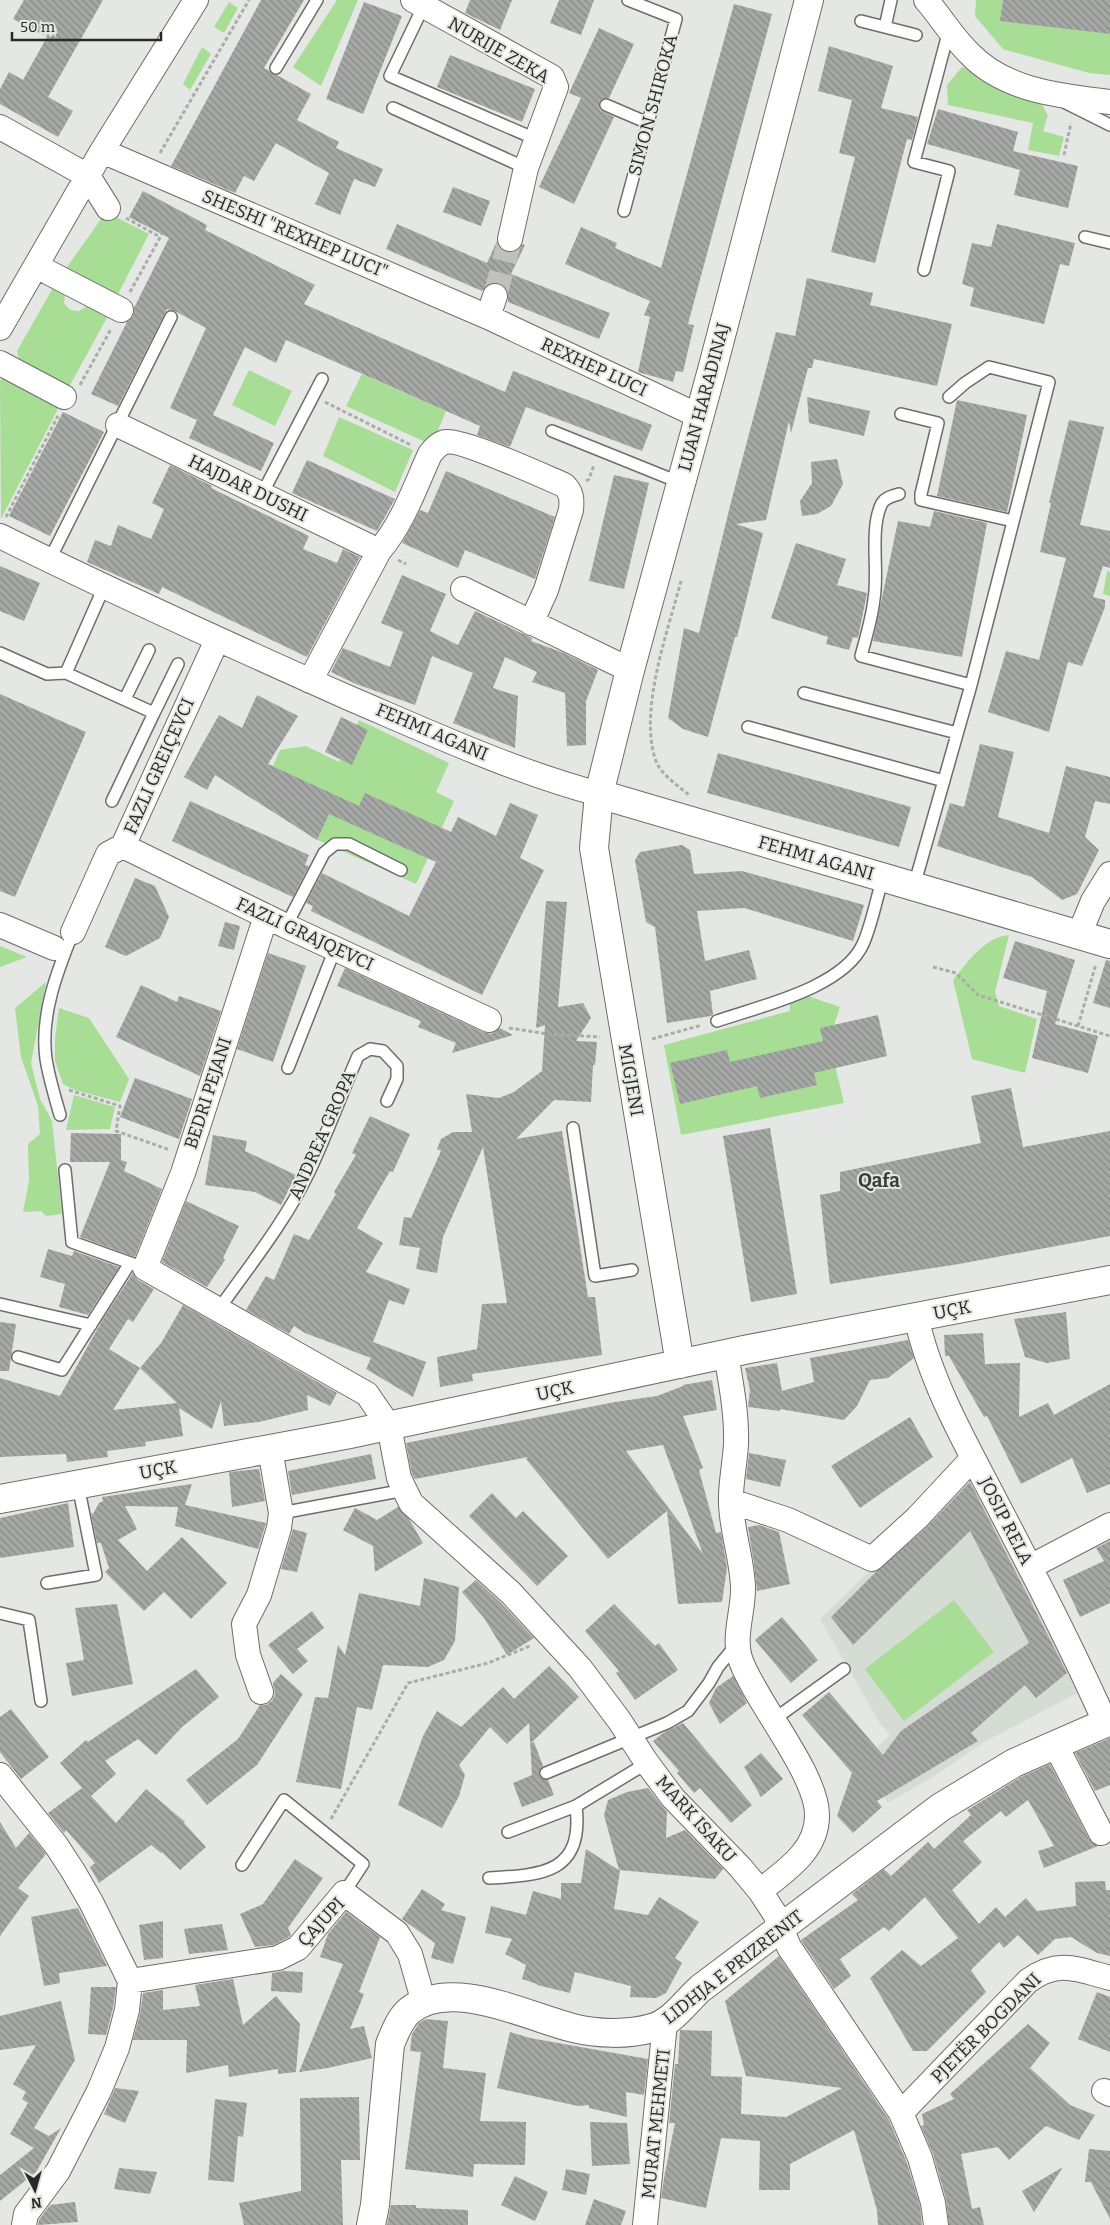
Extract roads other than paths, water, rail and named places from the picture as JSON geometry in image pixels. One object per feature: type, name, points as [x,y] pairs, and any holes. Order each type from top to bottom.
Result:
[{"type":"main road","name":"LUAN HARADINAJ","points":[[599,794],[630,670],[809,0]]},
{"type":"main road","name":"FEHMI AGANI","points":[[599,794],[1097,940]]},
{"type":"main road","name":"MIGJENI","points":[[599,794],[594,848],[600,893],[680,1364]]},
{"type":"main road","name":"UÇK","points":[[0,1499],[389,1426],[726,1354],[1110,1280]]},
{"type":"main road","name":"LIDHJA E PRIZRENIT","points":[[371,2225],[375,2205],[390,2044],[397,2026],[409,2012],[424,2003],[443,1998],[462,1997],[574,2028],[596,2032],[633,2032],[652,2028],[665,2022],[701,1988],[782,1929],[941,1807],[1014,1763],[1108,1722]]},
{"type":"street","points":[[0,328],[102,151],[196,0]]},
{"type":"street","points":[[926,0],[970,54],[985,67],[1021,85],[1110,102]]},
{"type":"street","name":"NURIJE ZEKA","points":[[421,2],[552,77],[564,88],[538,140]]},
{"type":"street","points":[[0,127],[88,176],[108,208]]},
{"type":"street","points":[[510,239],[526,168],[538,140]]},
{"type":"street","name":"SHESHI \"REXHEP LUCI\"","points":[[102,151],[492,307]]},
{"type":"street","points":[[36,266],[121,310]]},
{"type":"street","name":"REXHEP LUCI","points":[[492,307],[699,416]]},
{"type":"street","points":[[0,363],[63,402]]},
{"type":"street","name":"HAJDAR DUSHI","points":[[118,424],[379,551]]},
{"type":"street","points":[[310,680],[379,551],[390,538],[400,520],[430,454],[436,446],[445,442],[457,443],[564,485],[570,491],[572,500],[571,510],[564,534],[546,590],[531,623]]},
{"type":"street","name":"FEHMI AGANI","points":[[3,527],[50,561],[217,640],[488,756],[554,782],[599,794]]},
{"type":"street","points":[[463,588],[630,670]]},
{"type":"street","name":"FAZLI GREIÇEVCI","points":[[73,932],[108,854],[123,846],[217,640]]},
{"type":"street","name":"FAZLI GRAJQEVCI","points":[[123,846],[276,921],[489,1020]]},
{"type":"street","points":[[1097,940],[1093,901],[1110,874]]},
{"type":"street","name":"BEDRI PEJANI","points":[[137,1266],[188,1156],[276,921]]},
{"type":"street","points":[[0,925],[54,948]]},
{"type":"street","points":[[137,1266],[219,1309],[367,1394],[389,1426]]},
{"type":"street","name":"JOSIP RELA","points":[[916,1316],[925,1356],[973,1458],[1108,1722]]},
{"type":"street","points":[[726,1354],[736,1442],[731,1501],[732,1526],[743,1584],[743,1607],[738,1644],[740,1659],[748,1679],[810,1786],[818,1815],[816,1828],[810,1844],[800,1857],[760,1891]]},
{"type":"street","name":"MARK ISAKU","points":[[389,1426],[398,1472],[411,1503],[511,1593],[580,1668],[673,1798],[760,1891],[795,1955],[901,2113],[920,2158],[933,2203],[936,2225]]},
{"type":"street","points":[[261,1692],[248,1655],[244,1624],[259,1595],[279,1528],[281,1514],[270,1449]]},
{"type":"street","points":[[731,1501],[788,1520],[872,1559],[917,1518],[973,1458]]},
{"type":"street","points":[[1030,1567],[1110,1525]]},
{"type":"street","points":[[1055,1744],[1101,1833]]},
{"type":"street","points":[[0,1775],[56,1845],[73,1871],[91,1902],[130,1981],[127,2010],[117,2048],[99,2091],[58,2171],[26,2214],[24,2225]]},
{"type":"street","name":"ÇAJUPI","points":[[130,1981],[278,1958],[298,1948],[344,1894],[396,1932],[410,1954],[424,2003]]},
{"type":"street","name":"PJETËR BOGDANI","points":[[901,2113],[1028,1982],[1041,1972],[1063,1966],[1110,1978]]},
{"type":"street","name":"MURAT MEHMETI","points":[[645,2225],[665,2022]]},
{"type":"lane","points":[[276,68],[317,0]]},
{"type":"lane","name":"SIMON SHIROKA","points":[[624,211],[676,19],[628,0]]},
{"type":"lane","points":[[885,27],[891,0]]},
{"type":"lane","points":[[421,2],[390,76],[538,140]]},
{"type":"lane","points":[[861,21],[916,35]]},
{"type":"lane","points":[[924,270],[949,171],[914,162],[949,29]]},
{"type":"lane","points":[[1040,90],[1110,125]]},
{"type":"lane","points":[[606,105],[648,123]]},
{"type":"lane","points":[[393,108],[526,168]]},
{"type":"lane","points":[[1085,237],[1110,243]]},
{"type":"lane","points":[[50,561],[171,317]]},
{"type":"lane","points":[[914,886],[971,685],[1049,382],[989,367],[949,397]]},
{"type":"lane","points":[[262,494],[322,380]]},
{"type":"lane","points":[[901,414],[938,423],[921,500],[1013,521]]},
{"type":"lane","points":[[552,431],[681,483]]},
{"type":"lane","points":[[899,494],[882,502],[879,513],[875,540],[874,599],[861,656],[971,685]]},
{"type":"lane","points":[[66,672],[104,587]]},
{"type":"lane","points":[[125,699],[149,650]]},
{"type":"lane","points":[[0,653],[47,674],[66,672],[154,713]]},
{"type":"lane","points":[[112,801],[178,664]]},
{"type":"lane","points":[[804,692],[957,733]]},
{"type":"lane","points":[[748,727],[944,780]]},
{"type":"lane","points":[[276,921],[324,853],[336,844],[349,844],[401,870]]},
{"type":"lane","name":"FEHMI AGANI","points":[[717,1020],[782,998],[826,980],[850,963],[863,944],[883,878]]},
{"type":"lane","name":"FAZLI GREIÇEVCI","points":[[60,1115],[46,1059],[45,1034],[58,970],[73,932]]},
{"type":"lane","points":[[288,1068],[335,949]]},
{"type":"lane","name":"ANDREA GROPA","points":[[219,1309],[275,1231],[288,1209],[308,1173],[358,1056],[370,1049],[383,1051],[397,1066],[397,1079],[387,1101]]},
{"type":"lane","points":[[573,1128],[595,1276],[632,1270]]},
{"type":"lane","points":[[18,1357],[62,1370],[90,1325],[137,1266],[72,1242],[65,1170]]},
{"type":"lane","points":[[0,1304],[90,1325]]},
{"type":"lane","points":[[47,1584],[96,1575],[78,1485]]},
{"type":"lane","points":[[281,1514],[405,1490]]},
{"type":"lane","points":[[0,1613],[29,1620],[41,1701]]},
{"type":"lane","points":[[546,1773],[667,1723],[688,1711],[709,1683],[718,1666],[738,1644]]},
{"type":"lane","points":[[772,1720],[844,1669]]},
{"type":"lane","points":[[508,1832],[576,1806],[647,1763]]},
{"type":"lane","points":[[242,1866],[284,1800],[362,1864],[344,1894]]},
{"type":"lane","points":[[489,1878],[523,1876],[546,1870],[564,1861],[574,1846],[576,1839],[576,1806]]},
{"type":"tunnel","points":[[495,296],[510,239]]},
{"type":"district","name":"Qafa","points":[[879,1180]]}]
